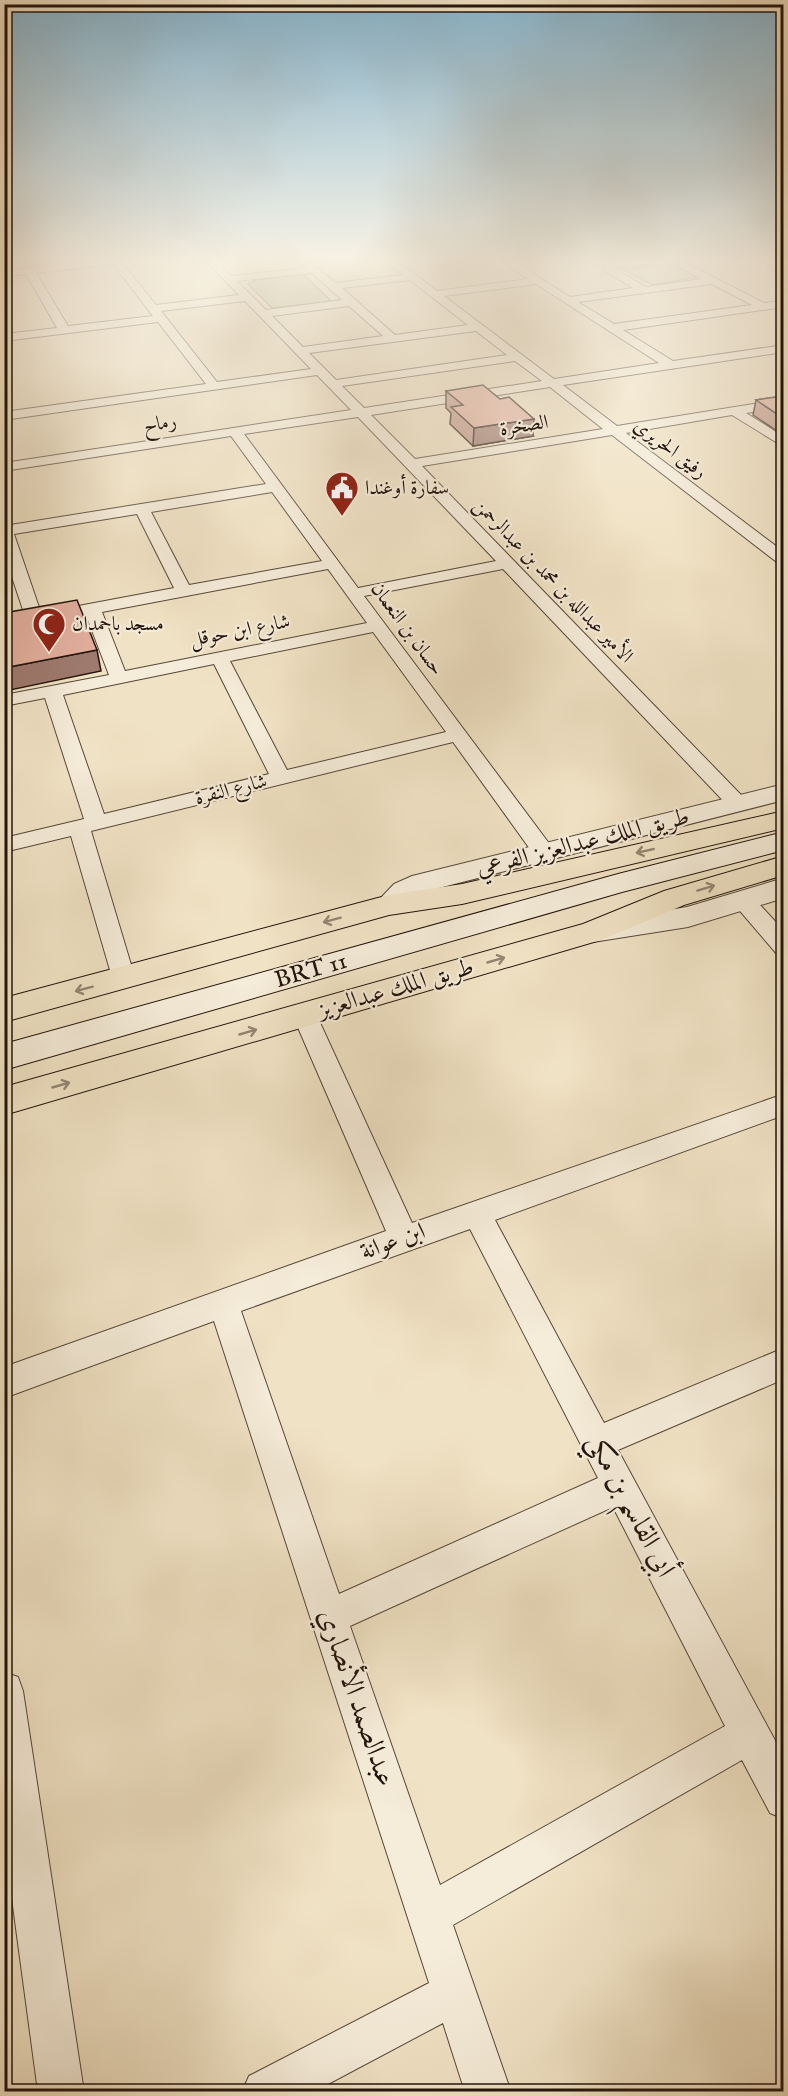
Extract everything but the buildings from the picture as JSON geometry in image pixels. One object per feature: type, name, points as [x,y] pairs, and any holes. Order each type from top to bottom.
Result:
[{"type":"main road","name":"طريق الملك عبدالعزيز الفرعي","points":[[389,905],[404,891],[422,884],[543,851],[783,792]]},
{"type":"main road","points":[[4,1010],[389,905],[462,894],[777,828]]},
{"type":"main road","name":"BRT 11","points":[[4,1056],[618,884],[777,828]]},
{"type":"main road","name":"طريق الملك عبدالعزيز","points":[[4,1101],[593,932],[674,898],[783,866]]},
{"type":"main road","points":[[593,932],[688,917],[783,888]]},
{"type":"street","points":[[191,358],[214,386]]},
{"type":"street","name":"الأمير عبدالله بن محمد بن عبدالرحمن","points":[[307,358],[508,563],[738,804]]},
{"type":"street","points":[[332,384],[512,358]]},
{"type":"street","name":"رفيق الحريري","points":[[519,358],[783,560]]},
{"type":"street","points":[[659,358],[670,365]]},
{"type":"street","name":"رماح","points":[[4,467],[718,358]]},
{"type":"street","points":[[4,416],[320,371]]},
{"type":"street","name":"الصخرة","points":[[412,464],[783,403]]},
{"type":"street","points":[[734,411],[783,442]]},
{"type":"street","name":"حسان بن النعمان","points":[[235,432],[543,851]]},
{"type":"street","points":[[34,620],[5,531],[274,487]]},
{"type":"street","points":[[142,509],[184,591]]},
{"type":"street","points":[[765,545],[783,542]]},
{"type":"street","points":[[355,593],[508,563]]},
{"type":"street","points":[[4,625],[331,564]]},
{"type":"street","points":[[92,609],[118,678]]},
{"type":"street","name":"شارع ابن حوقل","points":[[4,700],[378,626]]},
{"type":"street","points":[[220,658],[281,778]]},
{"type":"street","points":[[52,691],[123,978]]},
{"type":"street","name":"شارع النقرة","points":[[4,845],[458,735]]},
{"type":"street","points":[[742,899],[783,947]]},
{"type":"street","points":[[305,1016],[404,1238]]},
{"type":"street","name":"ابن عوانة","points":[[4,1383],[783,1104]]},
{"type":"street","name":"أبي القاسم بن مكي","points":[[477,1214],[783,1799]]},
{"type":"street","name":"عبدالصمد الأنصاري","points":[[224,1305],[488,2091]]},
{"type":"street","points":[[597,1442],[783,1363]]},
{"type":"street","points":[[329,1617],[620,1486]]},
{"type":"street","points":[[4,1691],[60,2091]]},
{"type":"street","points":[[429,1915],[749,1734]]},
{"type":"street","points":[[266,2091],[455,1993]]},
{"type":"place","name":"سفارة أوغندا","points":[[342,517]]},
{"type":"place","name":"مسجد باحمدان","points":[[49,653]]}]
